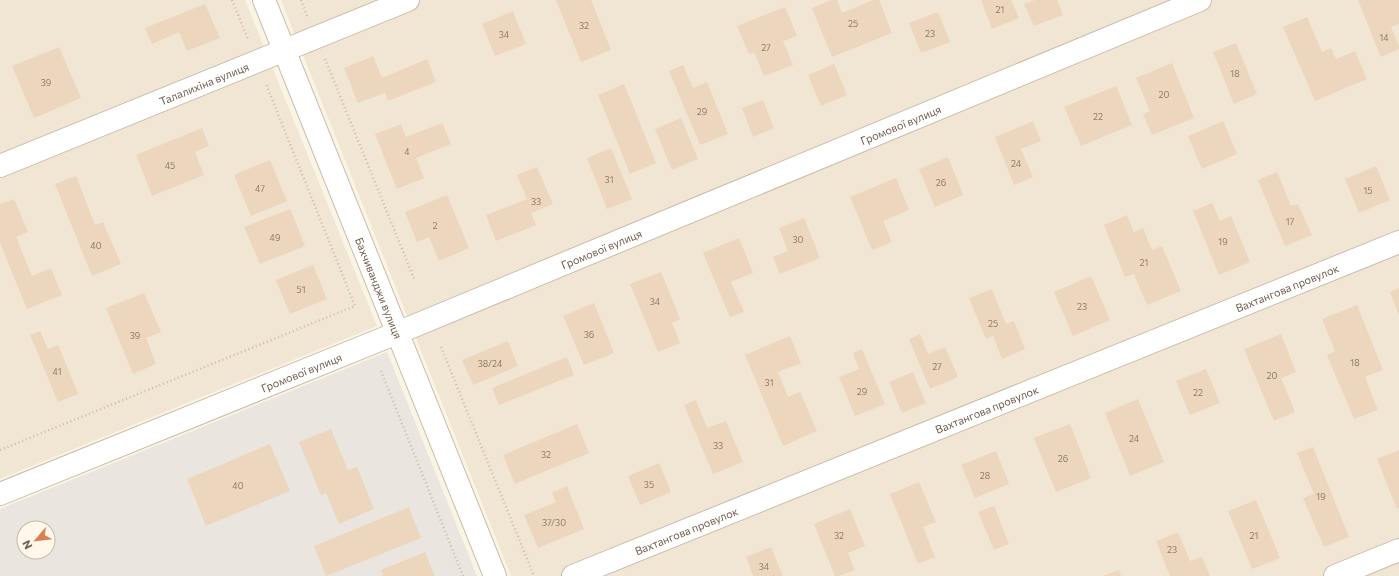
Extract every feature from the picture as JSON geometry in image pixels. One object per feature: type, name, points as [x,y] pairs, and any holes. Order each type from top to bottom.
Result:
[{"type":"street","name":"Бахчиванджи вулиця","points":[[264,0],[494,576]]},
{"type":"street","name":"Талалихіна вулиця","points":[[0,166],[408,0]]},
{"type":"street","name":"Громової вулиця","points":[[0,494],[397,333],[1200,0]]},
{"type":"street","name":"Вахтангова провулок","points":[[573,576],[1399,242]]},
{"type":"street","points":[[1335,576],[1399,550]]},
{"type":"path","points":[[0,450],[355,306],[232,0]]},
{"type":"path","points":[[316,37],[415,281]]},
{"type":"path","points":[[441,347],[534,576]]},
{"type":"path","points":[[381,371],[463,576]]},
{"type":"shaded area","points":[[0,0],[245,0],[377,326],[0,479]]},
{"type":"shaded area","points":[[281,0],[1399,0],[1399,576],[511,576]]},
{"type":"shaded area","points":[[387,352],[477,576],[0,576],[0,509]]},
{"type":"building","points":[[556,0],[591,0],[611,50],[581,62]]},
{"type":"building","points":[[831,0],[837,0],[842,13],[873,0],[879,0],[892,33],[832,57],[812,8]]},
{"type":"building","points":[[981,0],[1011,0],[1019,18],[992,29]]},
{"type":"building","points":[[1035,0],[1057,0],[1063,15],[1034,26],[1024,4]]},
{"type":"building","points":[[1358,0],[1399,0],[1399,24],[1391,27],[1399,49],[1381,57]]},
{"type":"building","points":[[205,4],[220,38],[187,51],[179,32],[152,44],[145,28]]},
{"type":"building","points":[[785,7],[797,36],[783,41],[793,65],[764,76],[754,52],[749,54],[737,26]]},
{"type":"building","points":[[513,11],[526,44],[495,56],[482,24]]},
{"type":"building","points":[[938,12],[950,42],[921,53],[909,23]]},
{"type":"building","points":[[1307,17],[1322,52],[1331,48],[1336,59],[1355,51],[1367,79],[1315,101],[1283,27]]},
{"type":"building","points":[[1236,43],[1257,94],[1234,104],[1213,52]]},
{"type":"building","points":[[59,47],[81,98],[34,118],[12,66]]},
{"type":"building","points":[[373,56],[382,78],[427,59],[436,82],[388,101],[385,93],[358,103],[344,68]]},
{"type":"building","points":[[1172,63],[1194,118],[1152,135],[1143,114],[1150,111],[1136,78]]},
{"type":"building","points":[[834,64],[847,95],[821,106],[808,75]]},
{"type":"building","points":[[683,65],[693,88],[707,82],[728,134],[700,145],[669,71]]},
{"type":"building","points":[[624,84],[656,163],[630,174],[598,95]]},
{"type":"building","points":[[1116,86],[1132,125],[1081,146],[1064,107]]},
{"type":"building","points":[[763,100],[774,128],[753,137],[742,108]]},
{"type":"building","points":[[681,118],[698,159],[672,170],[655,129]]},
{"type":"building","points":[[1033,121],[1041,141],[1021,149],[1033,177],[1014,185],[995,137]]},
{"type":"building","points":[[1223,121],[1237,154],[1202,169],[1188,136]]},
{"type":"building","points":[[442,123],[451,144],[416,158],[424,178],[397,189],[375,134],[401,124],[406,137]]},
{"type":"building","points":[[202,128],[209,146],[195,152],[204,175],[152,196],[136,155]]},
{"type":"building","points":[[611,148],[632,199],[607,209],[587,158]]},
{"type":"building","points":[[948,157],[963,195],[935,207],[919,169]]},
{"type":"building","points":[[270,160],[287,201],[251,216],[234,175]]},
{"type":"building","points":[[1376,166],[1390,200],[1359,213],[1345,179]]},
{"type":"building","points":[[537,167],[553,204],[531,213],[536,225],[496,241],[486,215],[527,199],[517,175]]},
{"type":"building","points":[[1277,172],[1291,206],[1298,204],[1312,235],[1285,246],[1258,180]]},
{"type":"building","points":[[76,176],[95,225],[103,222],[121,264],[92,276],[55,184]]},
{"type":"building","points":[[896,178],[909,210],[883,221],[892,242],[872,250],[850,197]]},
{"type":"building","points":[[447,195],[469,248],[439,261],[429,237],[417,242],[405,212]]},
{"type":"building","points":[[14,199],[28,232],[16,237],[32,276],[51,268],[62,295],[27,309],[0,243],[0,204]]},
{"type":"building","points":[[1212,203],[1220,221],[1231,216],[1250,262],[1219,275],[1193,211]]},
{"type":"building","points":[[290,209],[305,246],[260,264],[244,227]]},
{"type":"building","points":[[1127,215],[1134,232],[1143,228],[1152,250],[1162,246],[1181,291],[1147,305],[1134,274],[1125,277],[1104,225]]},
{"type":"building","points":[[804,218],[820,258],[780,274],[773,257],[788,251],[779,228]]},
{"type":"building","points":[[739,238],[753,273],[731,282],[744,312],[730,317],[703,253]]},
{"type":"building","points":[[313,265],[327,299],[290,314],[276,280]]},
{"type":"building","points":[[661,272],[680,319],[672,323],[680,343],[658,352],[630,284]]},
{"type":"building","points":[[1091,276],[1110,320],[1073,336],[1054,292]]},
{"type":"building","points":[[1399,288],[1399,315],[1390,292]]},
{"type":"building","points":[[992,289],[1006,324],[1014,321],[1025,349],[1002,359],[993,336],[986,339],[969,298]]},
{"type":"building","points":[[144,293],[161,332],[146,338],[156,364],[133,374],[106,308]]},
{"type":"building","points":[[594,303],[614,353],[584,365],[563,316]]},
{"type":"building","points":[[1357,305],[1383,370],[1365,377],[1378,410],[1354,419],[1327,355],[1335,351],[1322,319]]},
{"type":"building","points":[[40,331],[48,349],[58,345],[78,394],[58,402],[30,335]]},
{"type":"building","points":[[920,334],[928,354],[945,347],[958,377],[930,389],[909,339]]},
{"type":"building","points":[[1281,334],[1296,372],[1281,378],[1295,412],[1274,421],[1244,349]]},
{"type":"building","points":[[790,336],[801,363],[778,372],[788,397],[800,392],[817,431],[783,446],[745,355]]},
{"type":"building","points":[[508,341],[518,366],[473,385],[462,360]]},
{"type":"building","points":[[862,349],[885,404],[855,416],[839,377],[859,369],[853,353]]},
{"type":"building","points":[[567,357],[574,375],[499,405],[492,388]]},
{"type":"building","points":[[1206,369],[1220,403],[1190,415],[1176,381]]},
{"type":"building","points":[[913,372],[926,403],[902,413],[889,382]]},
{"type":"building","points":[[1138,399],[1164,462],[1130,476],[1105,413]]},
{"type":"building","points":[[696,400],[707,428],[726,421],[743,462],[713,474],[684,405]]},
{"type":"building","points":[[577,424],[589,453],[515,484],[503,455]]},
{"type":"building","points":[[1070,424],[1091,478],[1056,492],[1034,438]]},
{"type":"building","points":[[331,429],[348,470],[357,467],[374,509],[339,524],[326,493],[321,495],[299,442]]},
{"type":"building","points":[[270,444],[290,491],[206,526],[187,479]]},
{"type":"building","points":[[1313,447],[1349,537],[1324,547],[1303,498],[1314,494],[1297,453]]},
{"type":"building","points":[[1399,450],[1399,508],[1397,509],[1377,459]]},
{"type":"building","points":[[996,451],[1009,484],[975,498],[961,465]]},
{"type":"building","points":[[659,463],[671,492],[640,505],[628,476]]},
{"type":"building","points":[[919,482],[936,522],[923,527],[935,557],[918,564],[890,494]]},
{"type":"building","points":[[567,486],[584,529],[538,548],[524,515],[556,502],[552,493]]},
{"type":"building","points":[[1256,500],[1280,558],[1252,569],[1228,511]]},
{"type":"building","points":[[994,506],[1009,544],[994,550],[978,512]]},
{"type":"building","points":[[409,507],[421,538],[326,576],[314,546]]},
{"type":"building","points":[[850,509],[865,546],[848,553],[855,570],[835,576],[814,524]]},
{"type":"building","points":[[1178,532],[1190,561],[1202,557],[1210,576],[1170,576],[1156,541]]},
{"type":"building","points":[[771,547],[783,576],[753,576],[746,557]]},
{"type":"building","points":[[425,552],[435,576],[383,576],[381,570]]},
{"type":"building","points":[[1119,570],[1121,576],[1103,576]]}]
